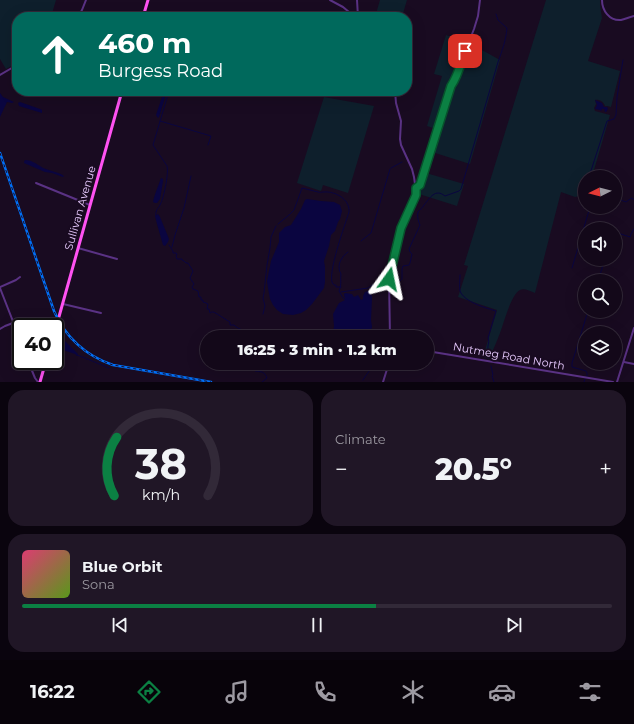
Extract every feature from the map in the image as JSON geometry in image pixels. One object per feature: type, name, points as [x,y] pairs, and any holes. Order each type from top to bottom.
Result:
[{"type":"main road","points":[[144,12],[148,0]]},
{"type":"main road","name":"Sullivan Avenue","points":[[59,318],[121,96]]},
{"type":"main road","points":[[39,382],[43,370]]},
{"type":"street","points":[[81,12],[86,0]]},
{"type":"street","points":[[330,0],[350,12]]},
{"type":"street","points":[[356,12],[357,0]]},
{"type":"street","points":[[416,188],[420,185],[451,86],[458,74],[474,29],[478,16],[480,0]]},
{"type":"street","points":[[602,0],[604,10],[612,18],[620,20],[634,16]]},
{"type":"street","points":[[0,75],[12,68]]},
{"type":"street","points":[[390,330],[389,279],[401,228],[416,195],[412,169],[401,145],[400,139],[402,121],[395,96]]},
{"type":"street","points":[[36,183],[90,205]]},
{"type":"street","points":[[78,248],[117,258]]},
{"type":"street","points":[[12,318],[0,287],[20,277]]},
{"type":"street","points":[[63,304],[101,313]]},
{"type":"street","points":[[0,329],[12,324]]},
{"type":"street","points":[[617,382],[634,328]]},
{"type":"street","name":"Nutmeg Road North","points":[[434,352],[613,382]]},
{"type":"street","points":[[624,362],[634,364]]},
{"type":"street","points":[[32,370],[35,378],[39,382]]},
{"type":"street","points":[[383,382],[387,370]]},
{"type":"shaded area","points":[[0,0],[56,0],[52,12],[12,12],[12,66],[6,69],[0,59]]},
{"type":"shaded area","points":[[380,0],[407,0],[403,12],[376,12]]},
{"type":"shaded area","points":[[546,0],[600,0],[602,18],[588,61],[620,71],[611,107],[605,106],[600,100],[595,100],[595,111],[610,115],[594,170],[578,170],[578,196],[575,197],[561,192],[535,293],[522,289],[514,297],[489,359],[483,357],[497,310],[458,297],[468,266],[464,265]]},
{"type":"shaded area","points":[[446,35],[467,42],[450,82],[436,129],[427,126],[442,76],[434,74]]},
{"type":"shaded area","points":[[471,44],[500,60],[470,164],[432,152],[452,89]]},
{"type":"shaded area","points":[[0,93],[3,97],[14,102],[7,102],[0,117]]},
{"type":"shaded area","points":[[162,96],[165,96],[158,118],[156,115]]},
{"type":"shaded area","points":[[324,97],[374,106],[348,193],[323,185],[321,191],[297,183]]},
{"type":"shaded area","points":[[595,100],[602,103],[604,107],[607,107],[608,109],[606,112],[604,109],[601,111],[595,109],[597,105]]},
{"type":"shaded area","points":[[20,102],[42,110],[42,113],[19,106],[18,103]]},
{"type":"shaded area","points":[[25,160],[31,161],[43,168],[64,176],[45,172],[24,163]]},
{"type":"shaded area","points":[[426,173],[464,184],[457,206],[419,194]]},
{"type":"shaded area","points":[[161,178],[163,181],[160,199],[157,203],[155,203],[153,202]]},
{"type":"shaded area","points":[[307,199],[334,202],[340,205],[342,211],[335,231],[331,235],[324,261],[324,288],[306,310],[293,315],[283,314],[277,310],[270,299],[267,281],[271,261],[279,242],[279,233],[285,227],[291,225]]},
{"type":"shaded area","points":[[158,214],[169,239],[165,246],[163,245],[155,216]]},
{"type":"shaded area","points":[[368,291],[372,296],[371,330],[333,330],[333,314],[339,303],[345,300],[344,294],[352,294],[354,297],[358,295],[361,300],[363,299],[365,292]]},
{"type":"shaded area","points":[[64,340],[78,354],[77,356],[64,350]]},
{"type":"waterway","points":[[390,283],[400,281],[402,279],[403,266],[409,265],[410,263],[412,254],[409,249],[420,225],[418,212],[436,193],[445,196],[461,189],[506,37],[507,28],[498,20],[496,14]]},
{"type":"waterway","points":[[591,170],[607,121],[614,119],[616,115],[617,97],[623,60]]},
{"type":"waterway","points":[[156,216],[156,211],[162,202],[167,179],[167,166],[153,145],[168,96]]},
{"type":"waterway","points":[[160,121],[211,136],[208,145]]},
{"type":"waterway","points":[[391,168],[402,162]]},
{"type":"waterway","points":[[361,241],[371,233],[390,169]]},
{"type":"waterway","points":[[172,247],[184,208],[191,176]]},
{"type":"waterway","points":[[278,224],[294,210],[302,188],[333,193],[341,197],[347,203],[349,212],[332,271],[333,284],[336,285],[336,287],[341,287]]},
{"type":"waterway","points":[[622,201],[626,202],[632,198],[634,200]]},
{"type":"waterway","points":[[572,268],[588,214]]},
{"type":"waterway","points":[[263,314],[265,306],[263,298],[271,237],[276,226]]},
{"type":"waterway","points":[[622,234],[630,237],[634,229]]},
{"type":"waterway","points":[[169,245],[173,253],[177,254],[177,259],[182,259],[188,263],[193,271],[190,278],[194,284],[192,287],[198,291],[201,300],[208,304],[207,309],[209,309],[210,313],[216,313],[230,322],[230,325],[234,325],[244,330]]},
{"type":"waterway","points":[[346,301],[339,291],[341,284],[339,265],[343,256],[348,252]]},
{"type":"waterway","points":[[600,274],[603,266]]},
{"type":"waterway","points":[[460,275],[460,291],[462,295],[476,304],[496,311],[488,338],[488,351],[491,360]]},
{"type":"waterway","points":[[341,292],[368,288],[372,285],[386,283]]},
{"type":"waterway","points":[[586,318],[572,367],[586,371],[587,376]]},
{"type":"waterway","points":[[77,355],[109,368]]},
{"type":"waterway","points":[[491,366],[494,382]]},
{"type":"waterway","points":[[255,370],[265,374],[267,378],[262,382]]},
{"type":"waterway","points":[[363,380],[370,370]]},
{"type":"railway","points":[[0,153],[54,311],[70,337],[85,351],[113,365],[211,382]]},
{"type":"route","points":[[389,279],[401,228],[416,195],[416,188],[420,185],[451,86],[458,74],[458,69],[465,51]]}]
